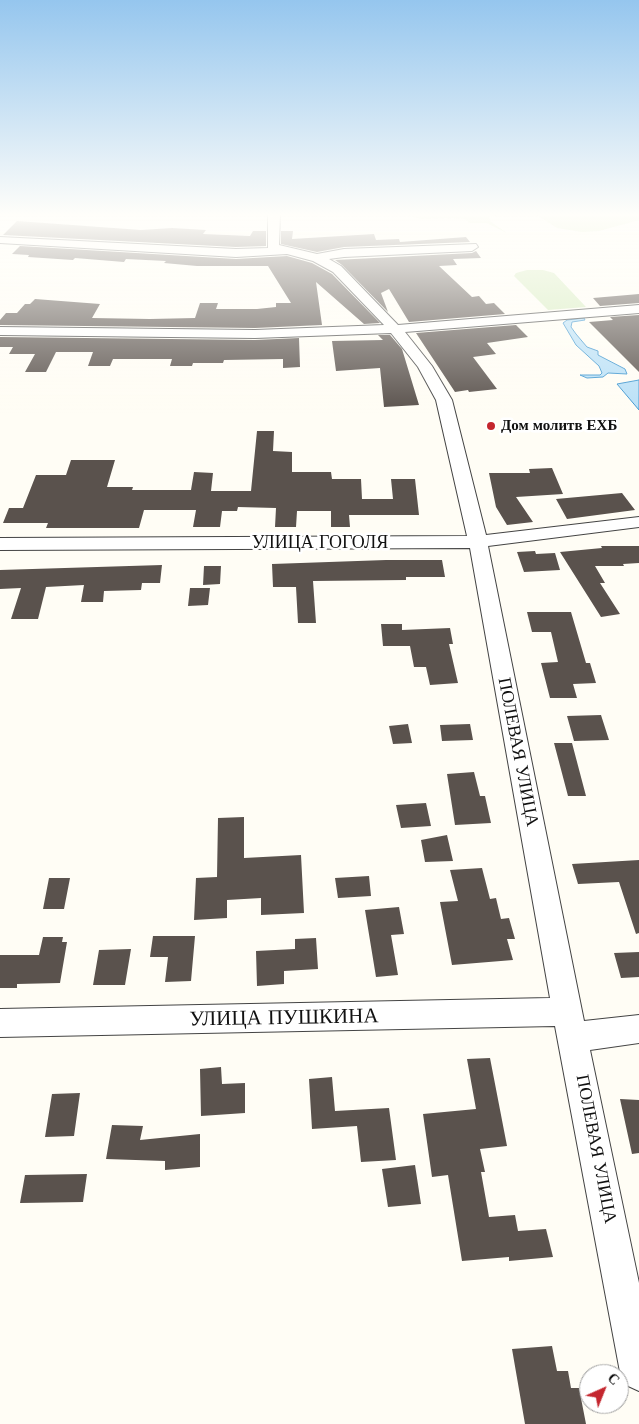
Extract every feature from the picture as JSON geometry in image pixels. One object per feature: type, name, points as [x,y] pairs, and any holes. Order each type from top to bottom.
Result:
[{"type":"street","name":"ПОЛЕВАЯ УЛИЦА","points":[[348,280],[395,328],[425,366],[444,400],[454,430],[478,542],[570,1025],[639,1372]]},
{"type":"street","points":[[0,331],[255,334],[395,328],[639,309]]},
{"type":"street","name":"УЛИЦА ГОГОЛЯ","points":[[0,544],[478,542],[639,522]]},
{"type":"street","name":"УЛИЦА ПУШКИНА","points":[[0,1024],[570,1025],[639,1029]]},
{"type":"green space","points":[[518,280],[561,280],[586,307],[548,310]]},
{"type":"water","points":[[584,318],[585,320],[572,322],[571,327],[576,334],[587,347],[598,351],[598,355],[625,369],[627,374],[608,373],[603,377],[587,378],[580,375],[600,375],[602,373],[599,366],[576,345],[563,323],[567,320]]},
{"type":"water","points":[[639,380],[639,410],[617,384]]},
{"type":"building","points":[[277,280],[338,280],[380,323],[364,324],[316,282],[322,325],[255,328],[0,325],[0,320],[6,313],[17,313],[25,304],[30,304],[35,299],[100,304],[92,318],[150,319],[195,318],[200,303],[218,303],[216,309],[257,309],[276,307],[276,303],[291,303]]},
{"type":"building","points":[[357,280],[454,280],[472,297],[479,296],[486,304],[494,303],[505,314],[409,322],[389,289],[381,293],[388,312]]},
{"type":"building","points":[[639,294],[639,303],[600,306],[593,298]]},
{"type":"building","points":[[639,315],[639,372],[589,322],[613,320],[610,317]]},
{"type":"building","points":[[516,325],[528,337],[487,343],[496,354],[473,357],[497,389],[469,392],[468,390],[455,392],[416,333]]},
{"type":"building","points":[[378,335],[390,335],[402,349],[419,405],[384,407],[380,368],[336,371],[332,341],[383,340]]},
{"type":"building","points":[[0,337],[255,340],[299,338],[300,367],[283,368],[283,359],[224,360],[223,363],[193,363],[192,366],[170,366],[172,359],[113,359],[110,366],[88,366],[93,352],[56,352],[46,372],[25,372],[35,354],[9,354],[13,347],[0,347]]},
{"type":"building","points":[[257,431],[274,431],[273,451],[292,452],[292,472],[331,472],[332,479],[361,479],[362,499],[393,499],[391,479],[415,479],[419,515],[349,515],[350,527],[331,527],[331,511],[297,511],[296,527],[275,527],[276,508],[238,507],[237,511],[222,511],[220,527],[193,527],[196,510],[144,510],[139,528],[46,528],[48,523],[3,523],[9,508],[23,508],[36,475],[66,475],[71,460],[115,460],[107,487],[133,487],[132,490],[191,490],[194,472],[213,473],[211,491],[251,491]]},
{"type":"building","points":[[552,468],[563,494],[516,497],[533,522],[507,525],[496,507],[489,473],[530,473],[529,469]]},
{"type":"building","points":[[622,493],[635,510],[567,519],[556,499]]},
{"type":"building","points":[[601,546],[639,546],[639,563],[623,564],[624,566],[595,566],[605,583],[600,583],[620,614],[601,617],[560,552],[602,548]]},
{"type":"building","points":[[535,551],[536,554],[555,553],[560,570],[524,572],[517,552]]},
{"type":"building","points":[[442,560],[445,577],[406,577],[406,580],[313,581],[316,623],[298,623],[296,587],[273,587],[272,564]]},
{"type":"building","points":[[162,565],[160,583],[142,583],[141,590],[104,591],[103,602],[81,602],[84,585],[46,587],[38,619],[11,619],[21,588],[0,589],[0,570]]},
{"type":"building","points":[[204,566],[221,566],[220,584],[203,585]]},
{"type":"building","points":[[190,588],[210,588],[208,605],[188,606]]},
{"type":"building","points":[[527,612],[571,612],[586,663],[590,663],[596,683],[573,684],[577,698],[550,698],[541,663],[558,662],[551,632],[532,632]]},
{"type":"building","points":[[381,624],[402,624],[402,630],[450,628],[453,644],[449,644],[458,683],[430,685],[426,667],[414,667],[410,646],[383,646]]},
{"type":"building","points":[[601,715],[609,740],[574,741],[567,716]]},
{"type":"building","points":[[408,724],[412,743],[393,744],[389,726]]},
{"type":"building","points":[[470,724],[473,740],[442,741],[440,725]]},
{"type":"building","points":[[554,743],[572,743],[586,796],[568,796]]},
{"type":"building","points":[[474,772],[480,796],[485,796],[491,823],[455,825],[447,774]]},
{"type":"building","points":[[426,803],[431,826],[401,828],[396,805]]},
{"type":"building","points":[[244,817],[244,858],[301,855],[304,913],[261,915],[261,898],[227,900],[227,918],[194,920],[196,878],[217,877],[218,818]]},
{"type":"building","points":[[447,835],[453,861],[425,862],[421,840]]},
{"type":"building","points":[[639,860],[639,933],[636,934],[619,882],[578,884],[572,864]]},
{"type":"building","points":[[482,868],[490,899],[496,898],[501,919],[509,918],[515,939],[507,939],[513,960],[452,965],[440,902],[458,901],[450,870]]},
{"type":"building","points":[[369,876],[371,896],[338,898],[335,878]]},
{"type":"building","points":[[49,878],[70,878],[64,909],[43,909]]},
{"type":"building","points":[[399,907],[404,934],[391,935],[398,975],[376,977],[365,910]]},
{"type":"building","points":[[153,936],[195,936],[191,981],[165,982],[168,957],[150,957]]},
{"type":"building","points":[[43,937],[63,937],[62,942],[67,942],[60,983],[17,984],[17,988],[0,988],[0,955],[39,955]]},
{"type":"building","points":[[316,938],[318,969],[284,971],[284,984],[257,986],[256,951],[295,949],[295,939]]},
{"type":"building","points":[[131,949],[125,985],[93,985],[99,950]]},
{"type":"building","points":[[639,952],[639,977],[621,978],[614,953]]},
{"type":"building","points":[[490,1058],[507,1146],[480,1149],[485,1172],[481,1172],[489,1217],[515,1215],[518,1231],[546,1229],[553,1257],[509,1261],[509,1257],[462,1261],[448,1175],[432,1177],[423,1114],[476,1109],[467,1059]]},
{"type":"building","points":[[221,1067],[222,1084],[245,1083],[245,1113],[201,1116],[200,1069]]},
{"type":"building","points":[[332,1077],[335,1111],[389,1108],[396,1160],[361,1162],[357,1126],[312,1129],[309,1079]]},
{"type":"building","points":[[80,1093],[74,1136],[45,1137],[52,1094]]},
{"type":"building","points":[[620,1099],[639,1100],[639,1153],[632,1154]]},
{"type":"building","points":[[112,1125],[143,1126],[140,1140],[200,1134],[200,1167],[165,1170],[165,1161],[106,1159]]},
{"type":"building","points":[[415,1165],[421,1204],[388,1207],[382,1169]]},
{"type":"building","points":[[87,1174],[83,1202],[20,1203],[25,1175]]},
{"type":"building","points":[[552,1346],[557,1371],[568,1371],[571,1388],[579,1388],[579,1414],[584,1414],[586,1424],[525,1424],[512,1349]]},
{"type":"place","name":"Дом молитв ЕХБ","points":[[491,426]]}]
